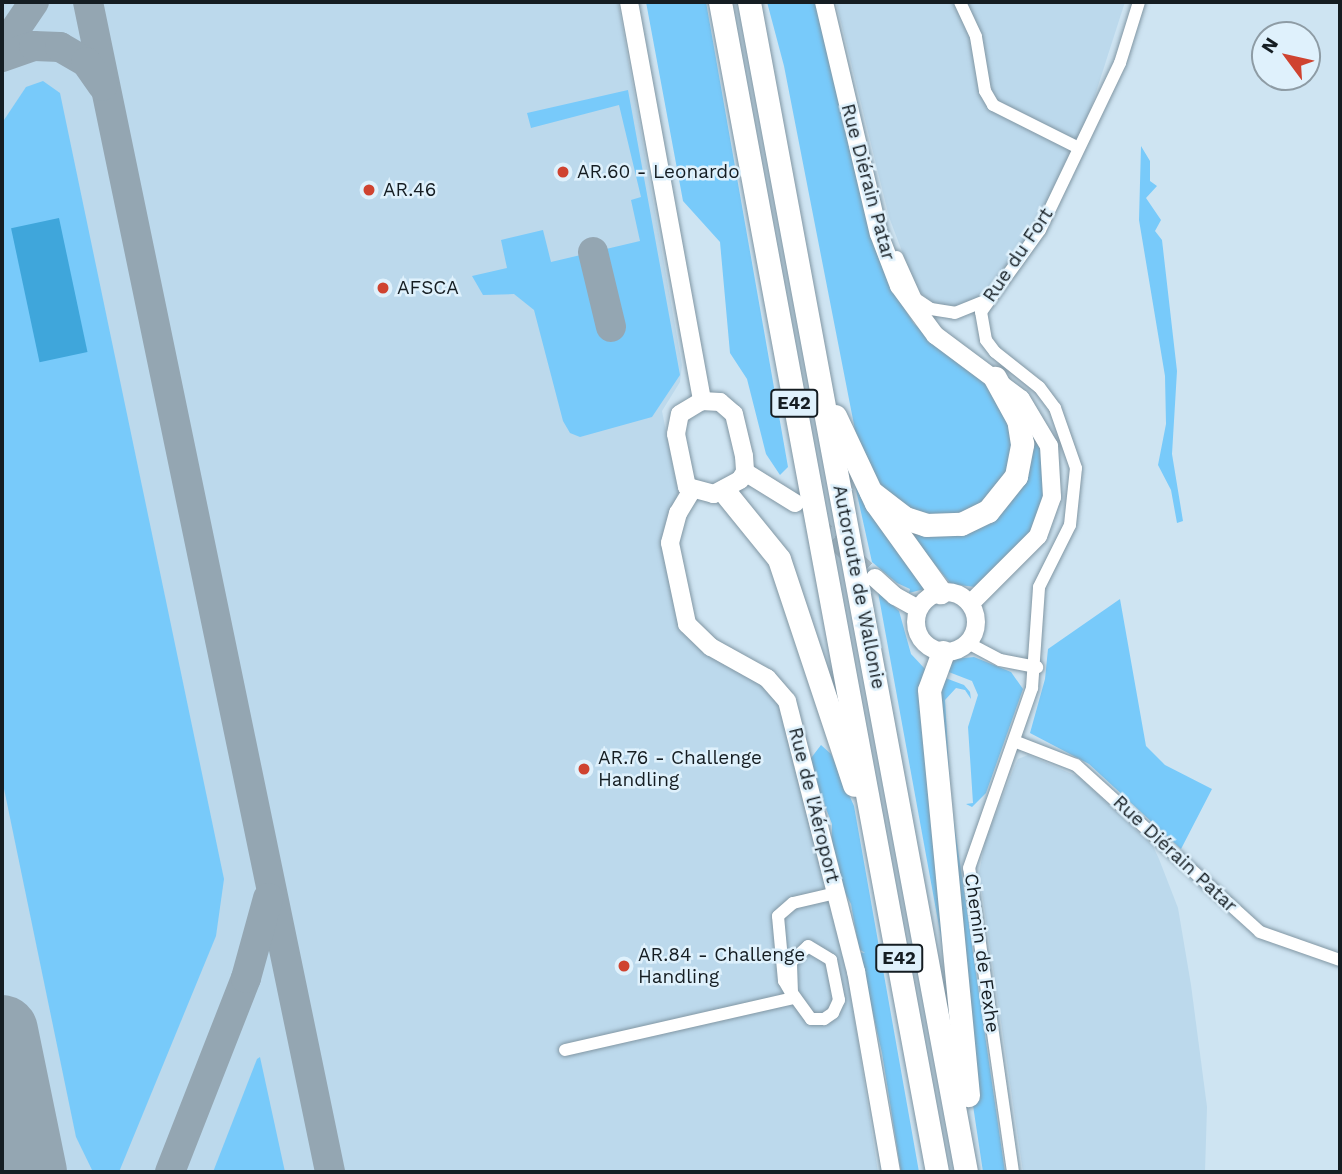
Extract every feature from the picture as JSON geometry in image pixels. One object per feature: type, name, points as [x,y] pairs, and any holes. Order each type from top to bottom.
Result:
[{"type":"highway","name":"Autoroute de Wallonie","points":[[720,2],[937,1172]]},
{"type":"highway","name":"Autoroute de Wallonie","points":[[749,2],[966,1172]]},
{"type":"highway","points":[[871,492],[905,519],[936,526],[975,519],[995,505],[1016,476],[1022,444],[1018,419],[995,377]]},
{"type":"highway","points":[[825,402],[847,433],[851,453],[871,492],[940,592]]},
{"type":"highway","points":[[724,491],[779,559],[854,786],[870,804]]},
{"type":"highway","points":[[943,652],[929,690],[968,1097],[959,1125]]},
{"type":"street","points":[[629,2],[702,401]]},
{"type":"street","name":"Rue Diérain Patar","points":[[824,2],[879,234],[899,286],[922,322],[995,377],[1028,407],[1046,436],[1053,470],[1052,497],[1031,546],[970,604]]},
{"type":"street","points":[[960,2],[976,37],[985,91],[993,104],[1077,147]]},
{"type":"street","name":"Rue du Fort","points":[[1014,741],[1037,667],[1035,613],[1039,587],[1070,525],[1076,468],[1055,408],[1039,387],[986,340],[981,312],[985,301],[1040,230],[1077,147],[1121,62],[1139,2]]},
{"type":"street","points":[[879,234],[893,249],[916,299],[931,309],[955,313],[985,301]]},
{"type":"street","points":[[745,472],[724,491],[692,490],[684,482],[676,426],[685,408],[702,401],[720,402],[734,414],[745,472],[795,503]]},
{"type":"street","name":"Rue de l'Aéroport","points":[[692,490],[675,520],[670,543],[687,624],[710,647],[766,678],[787,701],[864,1013],[891,1172]]},
{"type":"street","points":[[875,578],[895,596],[918,609]]},
{"type":"street","points":[[940,592],[957,594],[970,604],[976,624],[968,643],[943,652],[919,637],[918,609],[940,592]]},
{"type":"street","points":[[968,643],[989,656],[1037,667]]},
{"type":"street","name":"Rue Diérain Patar","points":[[1014,741],[1076,765],[1260,932],[1340,960]]},
{"type":"street","name":"Chemin de Fexhe","points":[[1013,1172],[969,868],[1014,741]]},
{"type":"street","points":[[794,998],[789,972],[795,955],[808,946],[825,952],[838,990],[833,1013],[811,1019],[794,998],[785,981],[778,916],[793,903],[836,892]]},
{"type":"street","points":[[565,1050],[794,998]]},
{"type":"shaded area","points":[[2,2],[618,2],[682,365],[680,382],[662,411],[678,492],[674,507],[684,631],[707,653],[769,689],[779,703],[846,964],[878,1172],[2,1172]]},
{"type":"shaded area","points":[[646,2],[706,2],[788,467],[780,475],[766,454],[747,379],[730,353],[720,242],[683,201]]},
{"type":"shaded area","points":[[767,2],[818,2],[893,290],[914,324],[1003,398],[1015,462],[974,513],[919,518],[876,483],[856,435],[784,66]]},
{"type":"shaded area","points":[[836,2],[1125,2],[1088,117],[1035,228],[982,298],[958,309],[932,303],[916,288],[889,217]]},
{"type":"shaded area","points":[[43,81],[60,93],[224,879],[216,936],[119,1172],[93,1172],[76,1137],[2,779],[2,123],[26,87]]},
{"type":"shaded area","points":[[628,90],[680,375],[652,417],[580,437],[570,433],[563,421],[534,310],[514,294],[483,295],[472,276],[507,268],[501,240],[543,230],[551,262],[640,241],[631,200],[641,197],[619,105],[531,128],[527,113]]},
{"type":"shaded area","points":[[1141,146],[1150,161],[1150,181],[1157,186],[1146,198],[1161,220],[1155,231],[1162,240],[1177,371],[1172,454],[1183,521],[1177,523],[1171,490],[1158,465],[1166,424],[1165,376],[1139,220]]},
{"type":"shaded area","points":[[59,218],[87,352],[40,362],[11,228]]},
{"type":"shaded area","points":[[1025,427],[1041,442],[1047,487],[1034,528],[975,587],[951,584],[900,522],[987,520]]},
{"type":"shaded area","points":[[855,485],[932,587],[909,593],[910,589],[897,583],[872,562]]},
{"type":"shaded area","points":[[878,592],[899,611],[911,654],[926,670],[949,981]]},
{"type":"shaded area","points":[[1120,599],[1146,746],[1165,765],[1212,789],[1181,849],[1089,764],[1030,733],[1045,679],[1048,649]]},
{"type":"shaded area","points":[[974,657],[1011,672],[1023,689],[986,793],[972,807],[966,804],[973,803],[968,727],[978,695],[972,681],[941,669],[954,659]]},
{"type":"shaded area","points":[[940,676],[964,685],[970,692],[971,699],[965,690],[956,688],[945,700],[951,802],[1005,1172],[983,1172],[971,1092],[942,766]]},
{"type":"shaded area","points":[[821,745],[831,754],[854,806],[919,1172],[901,1172],[882,1053],[859,952],[865,953],[859,949],[851,904],[831,865],[832,824],[808,762]]},
{"type":"shaded area","points":[[1028,755],[1079,777],[1153,846],[1159,859],[1178,908],[1191,985],[1207,1107],[1205,1172],[1023,1172],[979,873],[985,842],[1013,770],[1018,759]]},
{"type":"shaded area","points":[[260,1057],[285,1172],[213,1172],[257,1059]]},
{"type":"taxiway","points":[[2,49],[34,2]]},
{"type":"taxiway","points":[[88,2],[330,1172]]},
{"type":"taxiway","points":[[2,57],[34,46],[60,47],[86,62],[103,86]]},
{"type":"taxiway","points":[[593,252],[611,327]]},
{"type":"taxiway","points":[[170,1172],[246,978],[268,898]]},
{"type":"runway","points":[[2,1031],[31,1172]]},
{"type":"tunnel","points":[[813,521],[875,578]]},
{"type":"place","name":"AR.60 - Leonardo","points":[[563,172]]},
{"type":"place","name":"AR.46","points":[[369,190]]},
{"type":"place","name":"AFSCA","points":[[383,288]]},
{"type":"place","name":"AR.76 - Challenge Handling","points":[[584,769]]},
{"type":"place","name":"AR.84 - Challenge Handling","points":[[624,966]]}]
